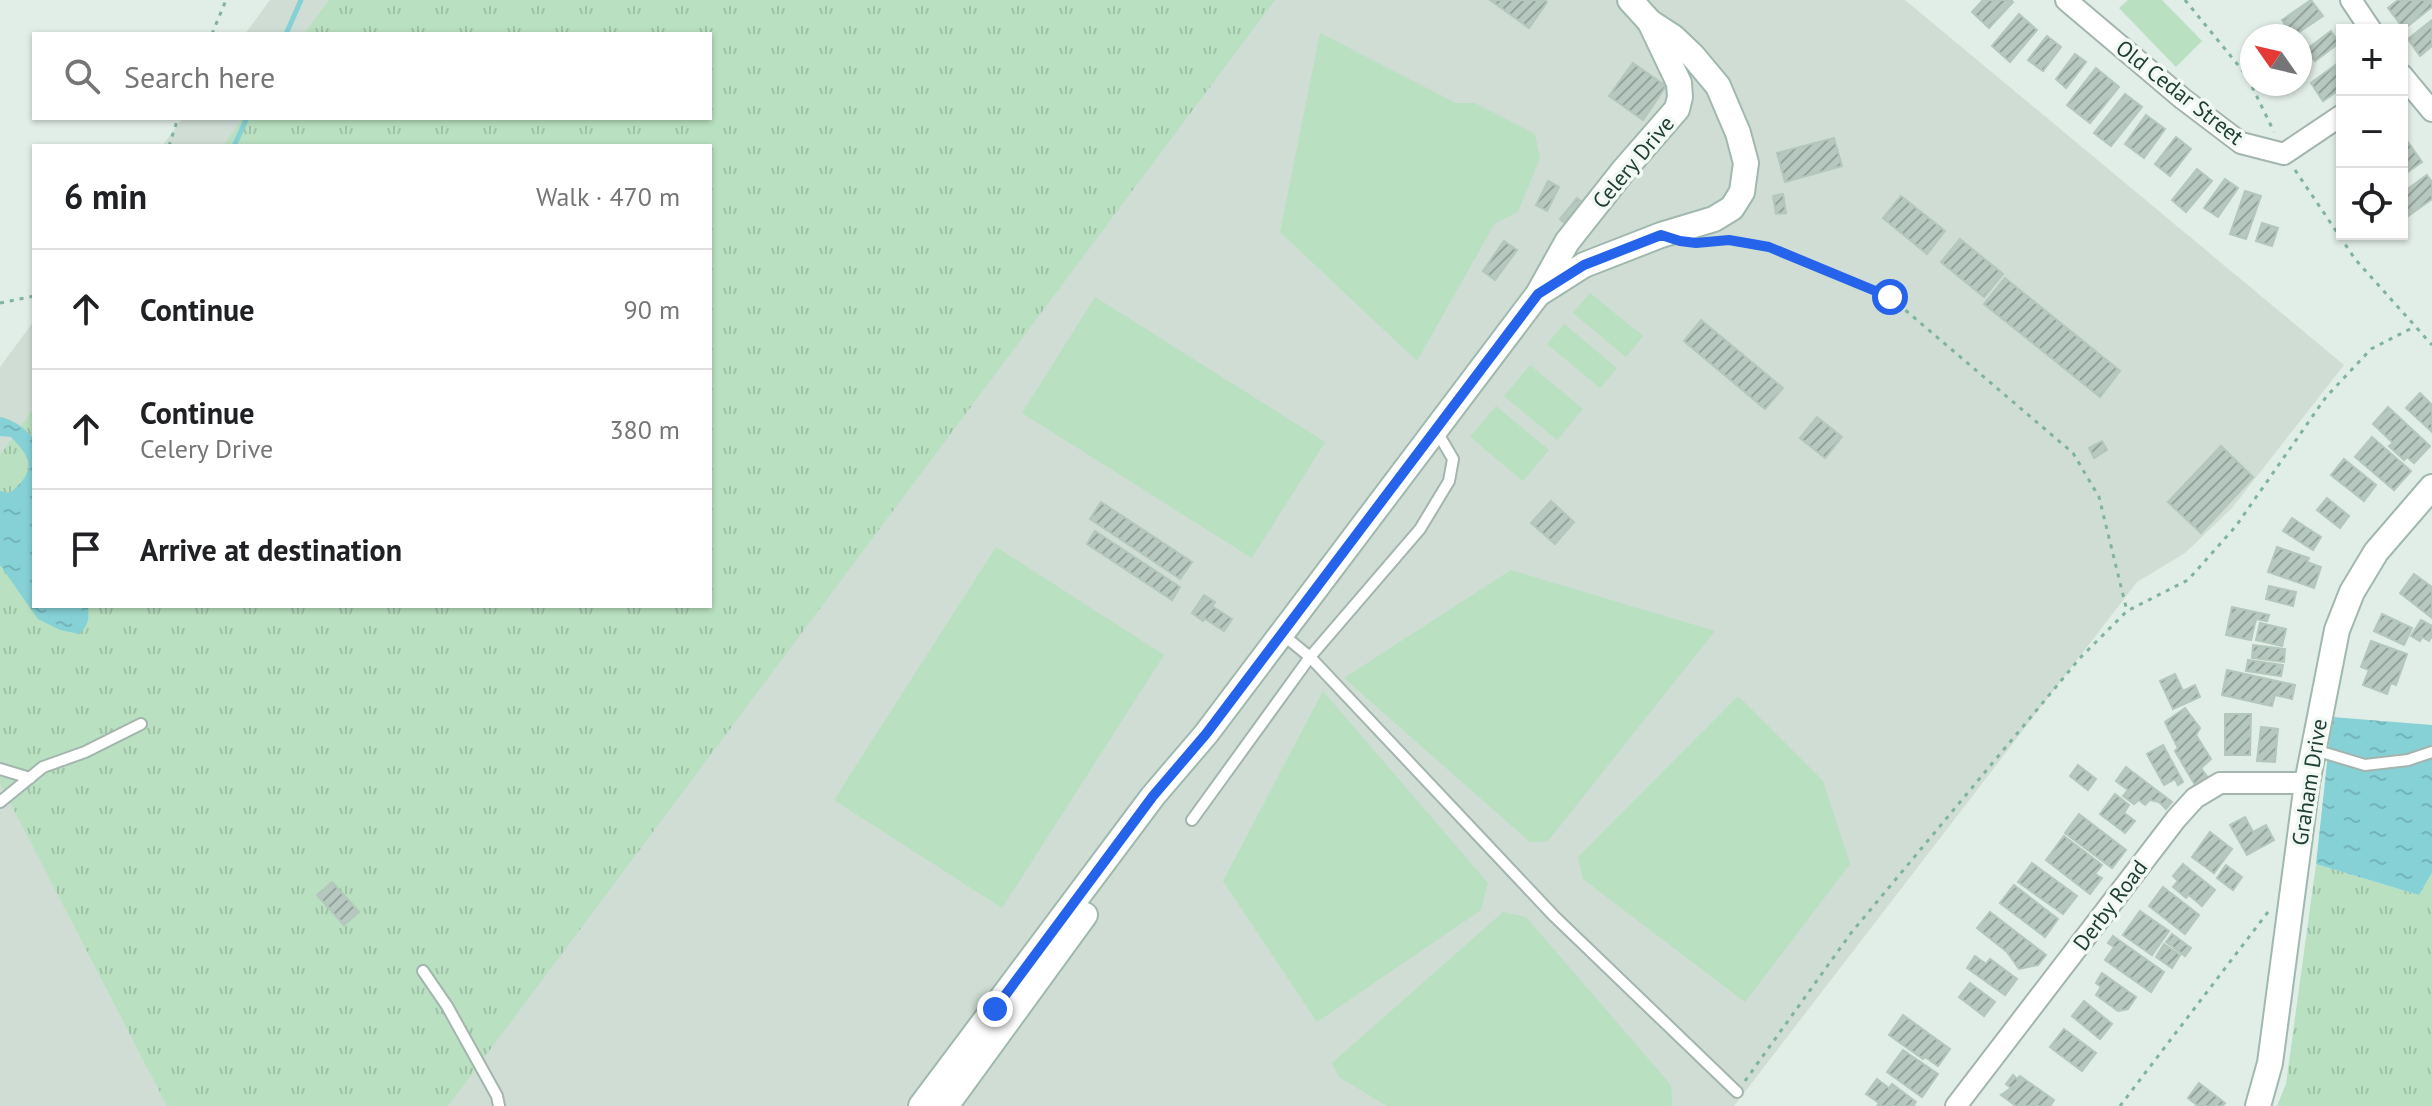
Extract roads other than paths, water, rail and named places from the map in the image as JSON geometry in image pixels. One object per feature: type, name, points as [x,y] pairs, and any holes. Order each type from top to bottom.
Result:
[{"type":"street","name":"Celery Drive","points":[[1538,294],[1584,265],[1661,235],[1714,219],[1732,208],[1742,192],[1746,163],[1738,133],[1718,86],[1693,56],[1673,37],[1650,22],[1630,0]]},
{"type":"street","name":"Old Cedar Street","points":[[2066,0],[2183,99],[2241,143],[2284,154],[2336,119]]},
{"type":"street","points":[[2351,0],[2367,24]]},
{"type":"street","name":"Celery Drive","points":[[921,1106],[1153,796],[1206,734],[1538,294],[1567,242],[1677,109],[1679,83],[1650,22]]},
{"type":"street","points":[[2408,82],[2432,111]]},
{"type":"street","name":"Graham Drive","points":[[2258,1106],[2270,1063],[2307,783],[2337,630],[2352,592],[2376,552],[2432,487]]},
{"type":"street","name":"Celery Drive","points":[[946,1106],[1164,804],[1206,734]]},
{"type":"street","name":"Derby Road","points":[[1956,1106],[2195,798],[2220,783],[2307,783]]},
{"type":"lane","points":[[1192,820],[1310,657],[1420,529],[1438,503],[1449,481],[1453,459],[1436,430]]},
{"type":"lane","points":[[1282,634],[1310,657],[1554,916],[1737,1092]]},
{"type":"lane","points":[[0,802],[43,767],[85,752],[141,724]]},
{"type":"lane","points":[[2313,750],[2365,765],[2408,760],[2432,752]]},
{"type":"lane","points":[[0,769],[30,778]]},
{"type":"lane","points":[[423,971],[447,1006],[497,1096],[499,1106]]},
{"type":"water","points":[[0,417],[19,425],[32,437],[32,608],[88,608],[88,621],[80,634],[60,630],[38,619],[0,565],[0,491],[10,493],[18,486],[28,466],[24,452],[11,437],[0,436]]},
{"type":"water","points":[[2332,717],[2432,725],[2432,873],[2419,895],[2316,864]]},
{"type":"waterway","points":[[287,32],[301,0]]},
{"type":"waterway","points":[[235,144],[246,120]]}]
